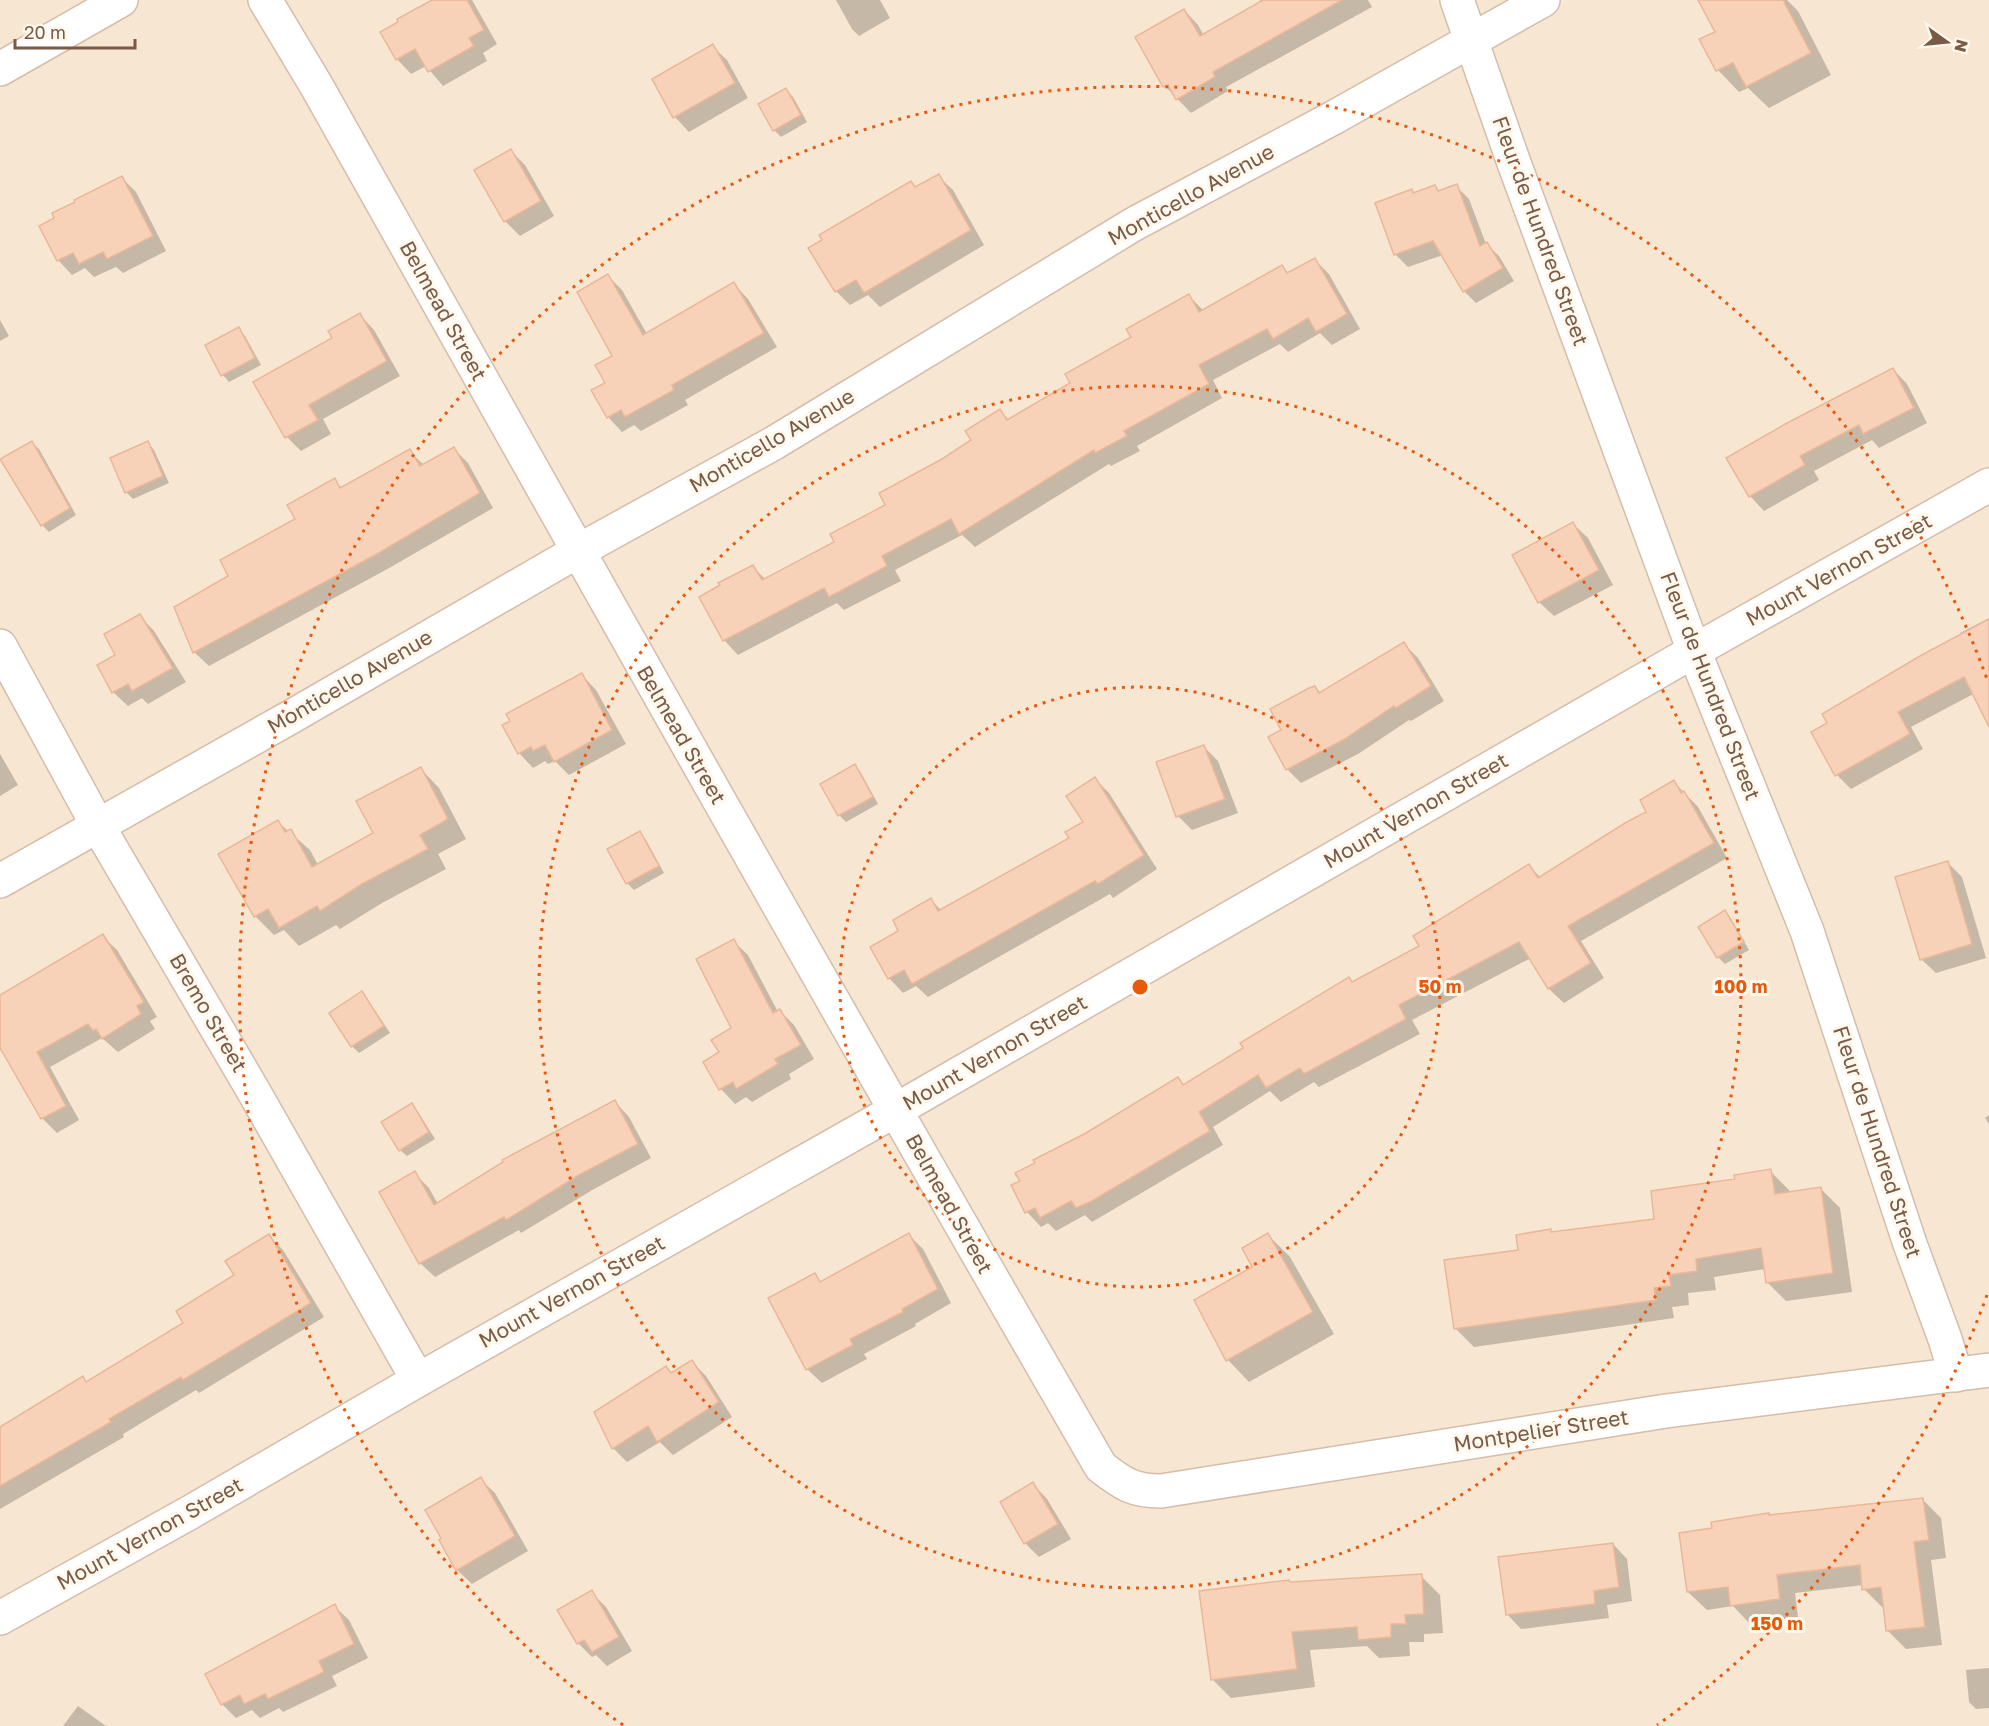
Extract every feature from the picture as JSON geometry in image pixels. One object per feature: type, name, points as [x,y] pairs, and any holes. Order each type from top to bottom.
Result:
[{"type":"street","points":[[0,69],[121,0]]},
{"type":"street","name":"Belmead Street","points":[[265,0],[316,85],[951,1209],[1101,1467]]},
{"type":"street","name":"Fleur de Hundred Street","points":[[1457,0],[1518,174],[1694,651],[1808,931],[1910,1244],[1956,1375]]},
{"type":"street","name":"Monticello Avenue","points":[[0,881],[299,712],[578,550],[774,442],[1134,224],[1333,118],[1543,0]]},
{"type":"street","name":"Mount Vernon Street","points":[[0,1618],[189,1513],[417,1380],[896,1110],[1694,651],[1989,485]]},
{"type":"street","name":"Bremo Street","points":[[0,646],[98,826],[254,1092],[417,1380]]},
{"type":"street","name":"Montpelier Street","points":[[1101,1467],[1121,1483],[1146,1491],[1161,1491],[1666,1411],[1989,1370]]},
{"type":"shaded area","points":[[0,0],[1989,0],[1989,1726],[0,1726]]},
{"type":"building","points":[[432,0],[467,0],[484,30],[469,38],[474,46],[428,72],[415,49],[396,60],[380,32],[398,22],[397,19]]},
{"type":"building","points":[[1263,0],[1342,0],[1213,72],[1215,77],[1176,100],[1168,85],[1163,87],[1135,37],[1184,9],[1200,36]]},
{"type":"building","points":[[1698,0],[1783,0],[1811,53],[1746,87],[1733,63],[1716,71],[1699,39],[1715,32]]},
{"type":"building","points":[[713,44],[735,83],[673,118],[652,79]]},
{"type":"building","points":[[786,88],[801,115],[773,131],[758,104]]},
{"type":"building","points":[[511,149],[541,201],[504,222],[474,170]]},
{"type":"building","points":[[939,174],[971,230],[864,293],[856,280],[835,292],[808,248],[822,240],[819,235],[911,181],[915,187]]},
{"type":"building","points":[[122,176],[153,236],[107,259],[103,252],[79,264],[73,253],[57,261],[39,226],[54,218],[52,213]]},
{"type":"building","points":[[1457,184],[1480,246],[1487,242],[1503,268],[1463,292],[1433,241],[1394,255],[1375,203],[1412,189],[1413,193],[1435,185],[1438,191]]},
{"type":"building","points":[[1315,258],[1347,314],[1316,332],[1308,318],[1273,339],[1267,329],[1199,365],[1209,384],[1124,431],[1127,436],[1095,453],[1094,450],[959,534],[951,519],[882,556],[887,566],[829,597],[824,588],[723,641],[699,597],[720,585],[718,583],[753,565],[762,580],[834,542],[830,534],[885,505],[879,493],[942,459],[971,440],[965,431],[1000,409],[1007,420],[1070,383],[1065,374],[1131,337],[1126,329],[1189,294],[1199,312],[1282,265],[1287,273]]},
{"type":"building","points":[[608,274],[643,335],[734,282],[764,333],[672,385],[674,390],[625,417],[621,410],[607,418],[591,390],[605,383],[595,365],[612,356],[577,292]]},
{"type":"building","points":[[360,313],[387,361],[309,405],[318,420],[285,438],[253,382],[332,338],[328,331]]},
{"type":"building","points":[[239,327],[255,358],[221,376],[205,345]]},
{"type":"building","points":[[1893,368],[1914,408],[1863,434],[1859,425],[1800,456],[1805,465],[1749,497],[1726,458],[1787,423]]},
{"type":"building","points":[[32,441],[70,508],[41,526],[0,459]]},
{"type":"building","points":[[148,441],[163,476],[125,493],[110,458]]},
{"type":"building","points":[[454,447],[480,493],[377,554],[193,653],[174,607],[228,576],[220,560],[295,519],[287,505],[335,478],[340,488],[410,449],[420,466]]},
{"type":"building","points":[[1573,522],[1599,570],[1538,603],[1512,555]]},
{"type":"building","points":[[140,614],[173,668],[132,691],[128,684],[112,693],[97,665],[115,655],[104,634]]},
{"type":"building","points":[[1989,619],[1989,727],[1964,677],[1898,712],[1910,734],[1835,776],[1811,732],[1827,723],[1822,714],[1920,656]]},
{"type":"building","points":[[1404,642],[1431,686],[1396,708],[1394,706],[1343,740],[1286,770],[1268,737],[1281,730],[1270,709],[1315,686],[1319,693]]},
{"type":"building","points":[[582,673],[612,730],[554,762],[545,745],[533,751],[531,747],[518,754],[502,725],[510,721],[506,714]]},
{"type":"building","points":[[1204,745],[1225,799],[1176,817],[1156,762]]},
{"type":"building","points":[[855,764],[873,797],[838,816],[820,784]]},
{"type":"building","points":[[421,767],[448,819],[420,835],[428,849],[362,884],[320,911],[317,906],[279,928],[268,909],[254,917],[218,854],[278,820],[285,832],[291,829],[312,867],[373,833],[356,801]]},
{"type":"building","points":[[1095,777],[1144,855],[1098,884],[1095,881],[912,984],[904,970],[888,979],[870,947],[898,931],[893,920],[931,898],[938,911],[1069,838],[1065,832],[1083,822],[1066,796]]},
{"type":"building","points":[[1674,780],[1681,793],[1684,791],[1714,843],[1568,926],[1591,963],[1548,989],[1519,942],[1399,1005],[1406,1019],[1304,1074],[1300,1068],[1266,1088],[1258,1075],[1199,1112],[1210,1131],[1092,1201],[1076,1208],[1071,1201],[1040,1218],[1035,1208],[1025,1213],[1011,1185],[1020,1181],[1015,1173],[1035,1163],[1033,1160],[1086,1133],[1178,1077],[1183,1085],[1243,1048],[1240,1043],[1349,977],[1352,982],[1419,946],[1413,936],[1529,864],[1538,878],[1646,812],[1640,800]]},
{"type":"building","points":[[640,831],[659,866],[626,884],[607,849]]},
{"type":"building","points":[[1948,861],[1972,944],[1920,960],[1895,877]]},
{"type":"building","points":[[1725,910],[1744,942],[1717,958],[1698,927]]},
{"type":"building","points":[[103,934],[144,1002],[137,1006],[141,1014],[102,1039],[96,1029],[93,1031],[88,1024],[37,1052],[66,1106],[41,1119],[0,1048],[0,995]]},
{"type":"building","points":[[734,939],[773,1013],[780,1009],[801,1045],[775,1059],[778,1064],[736,1089],[733,1082],[719,1090],[703,1062],[719,1052],[711,1040],[731,1028],[696,959]]},
{"type":"building","points":[[362,991],[384,1026],[351,1047],[329,1013]]},
{"type":"building","points":[[615,1100],[638,1144],[579,1175],[506,1220],[504,1217],[419,1264],[379,1192],[415,1171],[434,1205],[503,1162],[502,1160]]},
{"type":"building","points":[[412,1103],[429,1132],[399,1151],[381,1122]]},
{"type":"building","points":[[1771,1169],[1775,1194],[1821,1187],[1833,1273],[1766,1283],[1761,1248],[1696,1259],[1697,1271],[1669,1275],[1671,1286],[1654,1288],[1656,1300],[1454,1329],[1444,1260],[1518,1250],[1516,1235],[1551,1229],[1551,1232],[1654,1219],[1651,1191],[1735,1179],[1734,1175]]},
{"type":"building","points":[[909,1233],[938,1289],[902,1309],[903,1312],[850,1339],[853,1345],[806,1370],[768,1298],[815,1273],[820,1282]]},
{"type":"building","points":[[1268,1233],[1313,1312],[1226,1361],[1194,1300],[1252,1267],[1242,1248]]},
{"type":"building","points":[[269,1234],[311,1303],[183,1380],[181,1377],[109,1419],[111,1422],[0,1486],[0,1427],[83,1376],[86,1382],[183,1323],[176,1311],[234,1275],[225,1261]]},
{"type":"building","points":[[692,1360],[719,1402],[657,1442],[648,1426],[612,1449],[594,1412],[666,1366],[671,1373]]},
{"type":"building","points":[[481,1477],[515,1536],[456,1571],[425,1510]]},
{"type":"building","points":[[1033,1482],[1058,1524],[1024,1544],[1000,1502]]},
{"type":"building","points":[[1923,1498],[1929,1540],[1914,1542],[1925,1627],[1886,1631],[1881,1587],[1862,1590],[1860,1565],[1777,1575],[1780,1599],[1730,1606],[1728,1587],[1687,1592],[1679,1533],[1712,1528],[1711,1522],[1769,1513],[1769,1515]]},
{"type":"building","points":[[1613,1543],[1619,1587],[1594,1591],[1595,1604],[1506,1615],[1498,1557]]},
{"type":"building","points":[[1422,1574],[1424,1614],[1405,1615],[1406,1624],[1391,1624],[1391,1637],[1358,1640],[1357,1627],[1292,1632],[1297,1669],[1211,1680],[1199,1591],[1289,1580],[1290,1582]]},
{"type":"building","points":[[592,1590],[619,1637],[592,1652],[584,1640],[577,1644],[557,1610]]},
{"type":"building","points":[[335,1604],[354,1644],[319,1661],[324,1672],[268,1699],[265,1694],[244,1704],[240,1695],[221,1705],[205,1674]]}]
